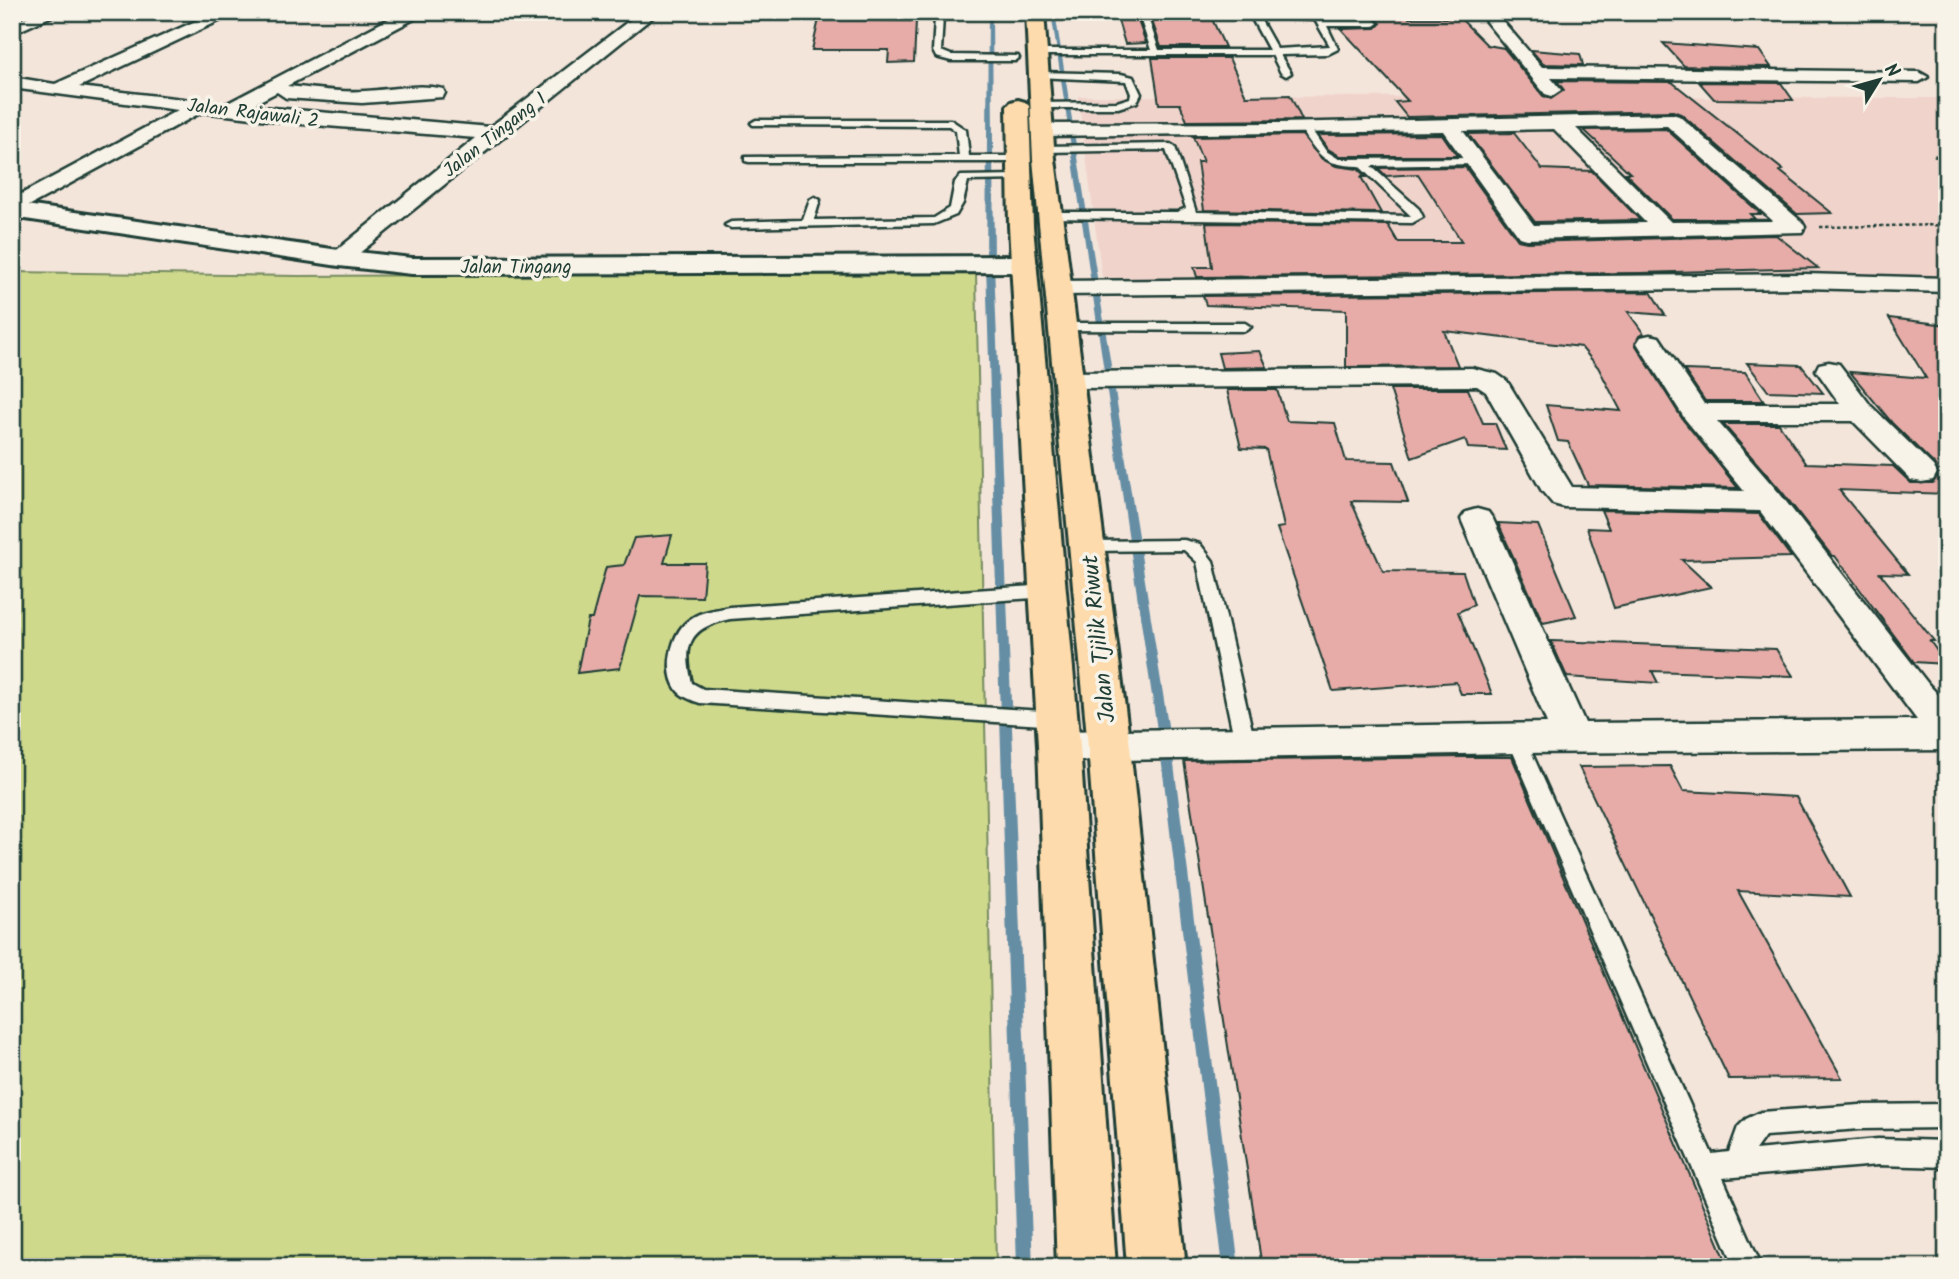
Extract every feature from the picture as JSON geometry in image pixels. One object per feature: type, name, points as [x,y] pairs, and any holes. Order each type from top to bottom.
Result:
[{"type":"highway","name":"Jalan Tjilik Riwut","points":[[1020,13],[1032,117],[1050,215],[1070,380],[1110,747],[1157,1267]]},
{"type":"highway","name":"Jalan Tjilik Riwut","points":[[1032,117],[1024,264],[1058,733],[1087,1267]]},
{"type":"main road","name":"Jalan Tingang","points":[[12,209],[339,258],[442,266],[1024,264]]},
{"type":"street","points":[[45,12],[52,13]]},
{"type":"street","points":[[57,90],[230,12]]},
{"type":"street","points":[[230,109],[414,13],[645,12]]},
{"type":"street","name":"Jalan Tingang 1","points":[[339,258],[494,133],[651,12]]},
{"type":"street","points":[[1279,12],[1371,18]]},
{"type":"street","points":[[1486,12],[1556,95]]},
{"type":"street","points":[[12,29],[52,13]]},
{"type":"street","points":[[1536,72],[1919,77]]},
{"type":"street","name":"Jalan Rajawali 2","points":[[12,82],[57,90],[334,121],[494,133]]},
{"type":"street","points":[[266,90],[362,97],[413,92],[436,93]]},
{"type":"street","points":[[12,209],[201,105]]},
{"type":"street","points":[[1032,117],[1167,139],[1305,128],[1672,120],[1794,226]]},
{"type":"street","points":[[1559,122],[1665,229]]},
{"type":"street","points":[[1448,124],[1527,232],[1560,285]]},
{"type":"street","points":[[1527,232],[1794,226]]},
{"type":"street","points":[[1057,288],[1805,281],[1947,285]]},
{"type":"street","points":[[1650,343],[1695,413],[1769,500],[1916,695],[1947,729]]},
{"type":"street","points":[[1829,370],[1861,412],[1922,473]]},
{"type":"street","points":[[1070,380],[1472,376],[1487,380],[1497,387],[1557,491],[1564,497],[1769,500]]},
{"type":"street","points":[[1695,413],[1861,412]]},
{"type":"street","points":[[1477,519],[1573,739]]},
{"type":"street","points":[[1058,733],[1110,747],[1516,738],[1947,735]]},
{"type":"lane","points":[[749,159],[964,159],[1032,117],[1156,53],[1276,53],[1334,50],[1335,47],[1318,18],[1306,15],[1074,12]]},
{"type":"lane","points":[[875,16],[1020,13]]},
{"type":"lane","points":[[1142,13],[1156,53]]},
{"type":"lane","points":[[731,225],[934,221],[954,212],[959,205],[960,182],[1032,117],[1121,77],[1130,79],[1136,93],[1134,100],[1118,105],[1032,117],[951,58],[939,55],[939,15]]},
{"type":"lane","points":[[1254,15],[1286,73]]},
{"type":"lane","points":[[1321,23],[1371,18]]},
{"type":"lane","points":[[757,123],[951,123],[961,130],[964,159]]},
{"type":"lane","points":[[1305,128],[1327,160],[1337,163],[1475,161]]},
{"type":"lane","points":[[1167,139],[1192,210],[1178,215]]},
{"type":"lane","points":[[1050,215],[1412,220],[1417,217],[1415,211],[1362,163]]},
{"type":"lane","points":[[807,225],[815,200]]},
{"type":"lane","points":[[1062,327],[1245,327]]},
{"type":"lane","points":[[1088,546],[1184,545],[1194,548],[1205,561],[1245,743]]},
{"type":"lane","points":[[1049,591],[730,613],[702,619],[692,628],[682,643],[678,667],[684,687],[700,696],[1058,733]]},
{"type":"lane","points":[[1516,738],[1749,1267]]},
{"type":"lane","points":[[1741,1164],[1742,1141],[1761,1124],[1860,1117],[1947,1116]]},
{"type":"lane","points":[[1704,1167],[1878,1152],[1947,1154]]},
{"type":"path","points":[[1934,155],[1947,164]]},
{"type":"path","points":[[1794,226],[1881,228],[1947,225]]},
{"type":"shaded area","points":[[1078,96],[1947,98],[1947,283],[1102,279]]},
{"type":"green space","points":[[12,272],[298,276],[976,272],[996,1267],[12,1267]]},
{"type":"building","points":[[1378,12],[1408,12],[1409,18],[1460,18],[1487,45],[1504,48],[1543,96],[1551,99],[1564,90],[1557,81],[1672,82],[1783,170],[1780,171],[1832,213],[1797,214],[1681,114],[1673,111],[1407,117],[1395,102],[1408,101],[1341,29],[1376,28],[1381,23],[1373,17]]},
{"type":"building","points":[[1117,17],[1137,18],[1146,43],[1125,44]]},
{"type":"building","points":[[1151,18],[1212,19],[1225,47],[1161,47]]},
{"type":"building","points":[[819,19],[916,21],[914,62],[888,63],[889,50],[812,50]]},
{"type":"building","points":[[1663,43],[1759,50],[1771,67],[1684,66]]},
{"type":"building","points":[[1531,50],[1580,54],[1583,65],[1543,64]]},
{"type":"building","points":[[1152,58],[1229,58],[1246,96],[1290,95],[1302,120],[1187,121],[1180,104],[1159,104]]},
{"type":"building","points":[[1699,82],[1781,83],[1793,100],[1714,99]]},
{"type":"building","points":[[1666,129],[1761,214],[1750,214],[1755,219],[1672,219],[1625,173],[1630,173],[1584,130]]},
{"type":"building","points":[[1514,133],[1542,169],[1592,171],[1640,220],[1535,222],[1468,134]]},
{"type":"building","points":[[1442,134],[1457,156],[1340,156],[1328,149],[1318,135]]},
{"type":"building","points":[[1302,135],[1322,159],[1336,166],[1358,169],[1366,177],[1361,177],[1381,213],[1204,210],[1197,162],[1203,162],[1193,137]]},
{"type":"building","points":[[1465,167],[1518,240],[1527,242],[1776,235],[1818,268],[1640,273],[1197,277],[1194,267],[1212,267],[1206,223],[1388,225],[1398,242],[1462,242],[1418,174],[1386,176],[1378,168]]},
{"type":"building","points":[[1651,292],[1665,315],[1628,312],[1644,334],[1639,336],[1635,344],[1683,420],[1738,488],[1588,485],[1568,442],[1558,441],[1546,405],[1621,411],[1598,367],[1581,347],[1444,331],[1458,366],[1346,367],[1346,310],[1206,305],[1203,296]]},
{"type":"building","points":[[1889,318],[1947,325],[1947,494],[1839,490],[1908,574],[1880,573],[1934,641],[1930,641],[1946,664],[1914,662],[1835,556],[1832,556],[1782,492],[1723,424],[1779,424],[1806,463],[1893,466],[1911,483],[1933,483],[1939,474],[1935,465],[1892,423],[1850,372],[1926,378]]},
{"type":"building","points":[[1260,351],[1267,367],[1222,368],[1218,353]]},
{"type":"building","points":[[1747,363],[1801,365],[1823,393],[1768,391]]},
{"type":"building","points":[[1684,370],[1745,372],[1764,401],[1705,401]]},
{"type":"building","points":[[1390,389],[1468,389],[1483,423],[1495,423],[1506,450],[1468,448],[1465,439],[1412,458]]},
{"type":"building","points":[[1227,390],[1277,390],[1287,421],[1335,423],[1346,461],[1394,462],[1408,502],[1351,501],[1383,571],[1463,572],[1474,605],[1458,612],[1492,694],[1461,694],[1456,682],[1333,691],[1277,528],[1284,527],[1266,449],[1241,448]]},
{"type":"building","points":[[1601,510],[1759,514],[1791,557],[1682,560],[1711,587],[1614,608],[1587,528],[1609,529]]},
{"type":"building","points":[[1498,523],[1538,525],[1576,616],[1543,623]]},
{"type":"building","points":[[672,535],[664,563],[705,563],[702,597],[640,596],[620,668],[577,673],[588,619],[592,619],[606,567],[624,565],[634,538]]},
{"type":"building","points":[[1551,641],[1776,649],[1793,676],[1652,671],[1658,683],[1567,677]]},
{"type":"building","points":[[1512,757],[1729,1267],[1262,1267],[1184,761]]},
{"type":"building","points":[[1670,766],[1683,791],[1796,797],[1850,897],[1738,891],[1842,1078],[1729,1079],[1579,767]]},
{"type":"waterway","points":[[990,12],[990,264],[1025,1267]]},
{"type":"waterway","points":[[1053,12],[1167,757],[1231,1267]]}]
